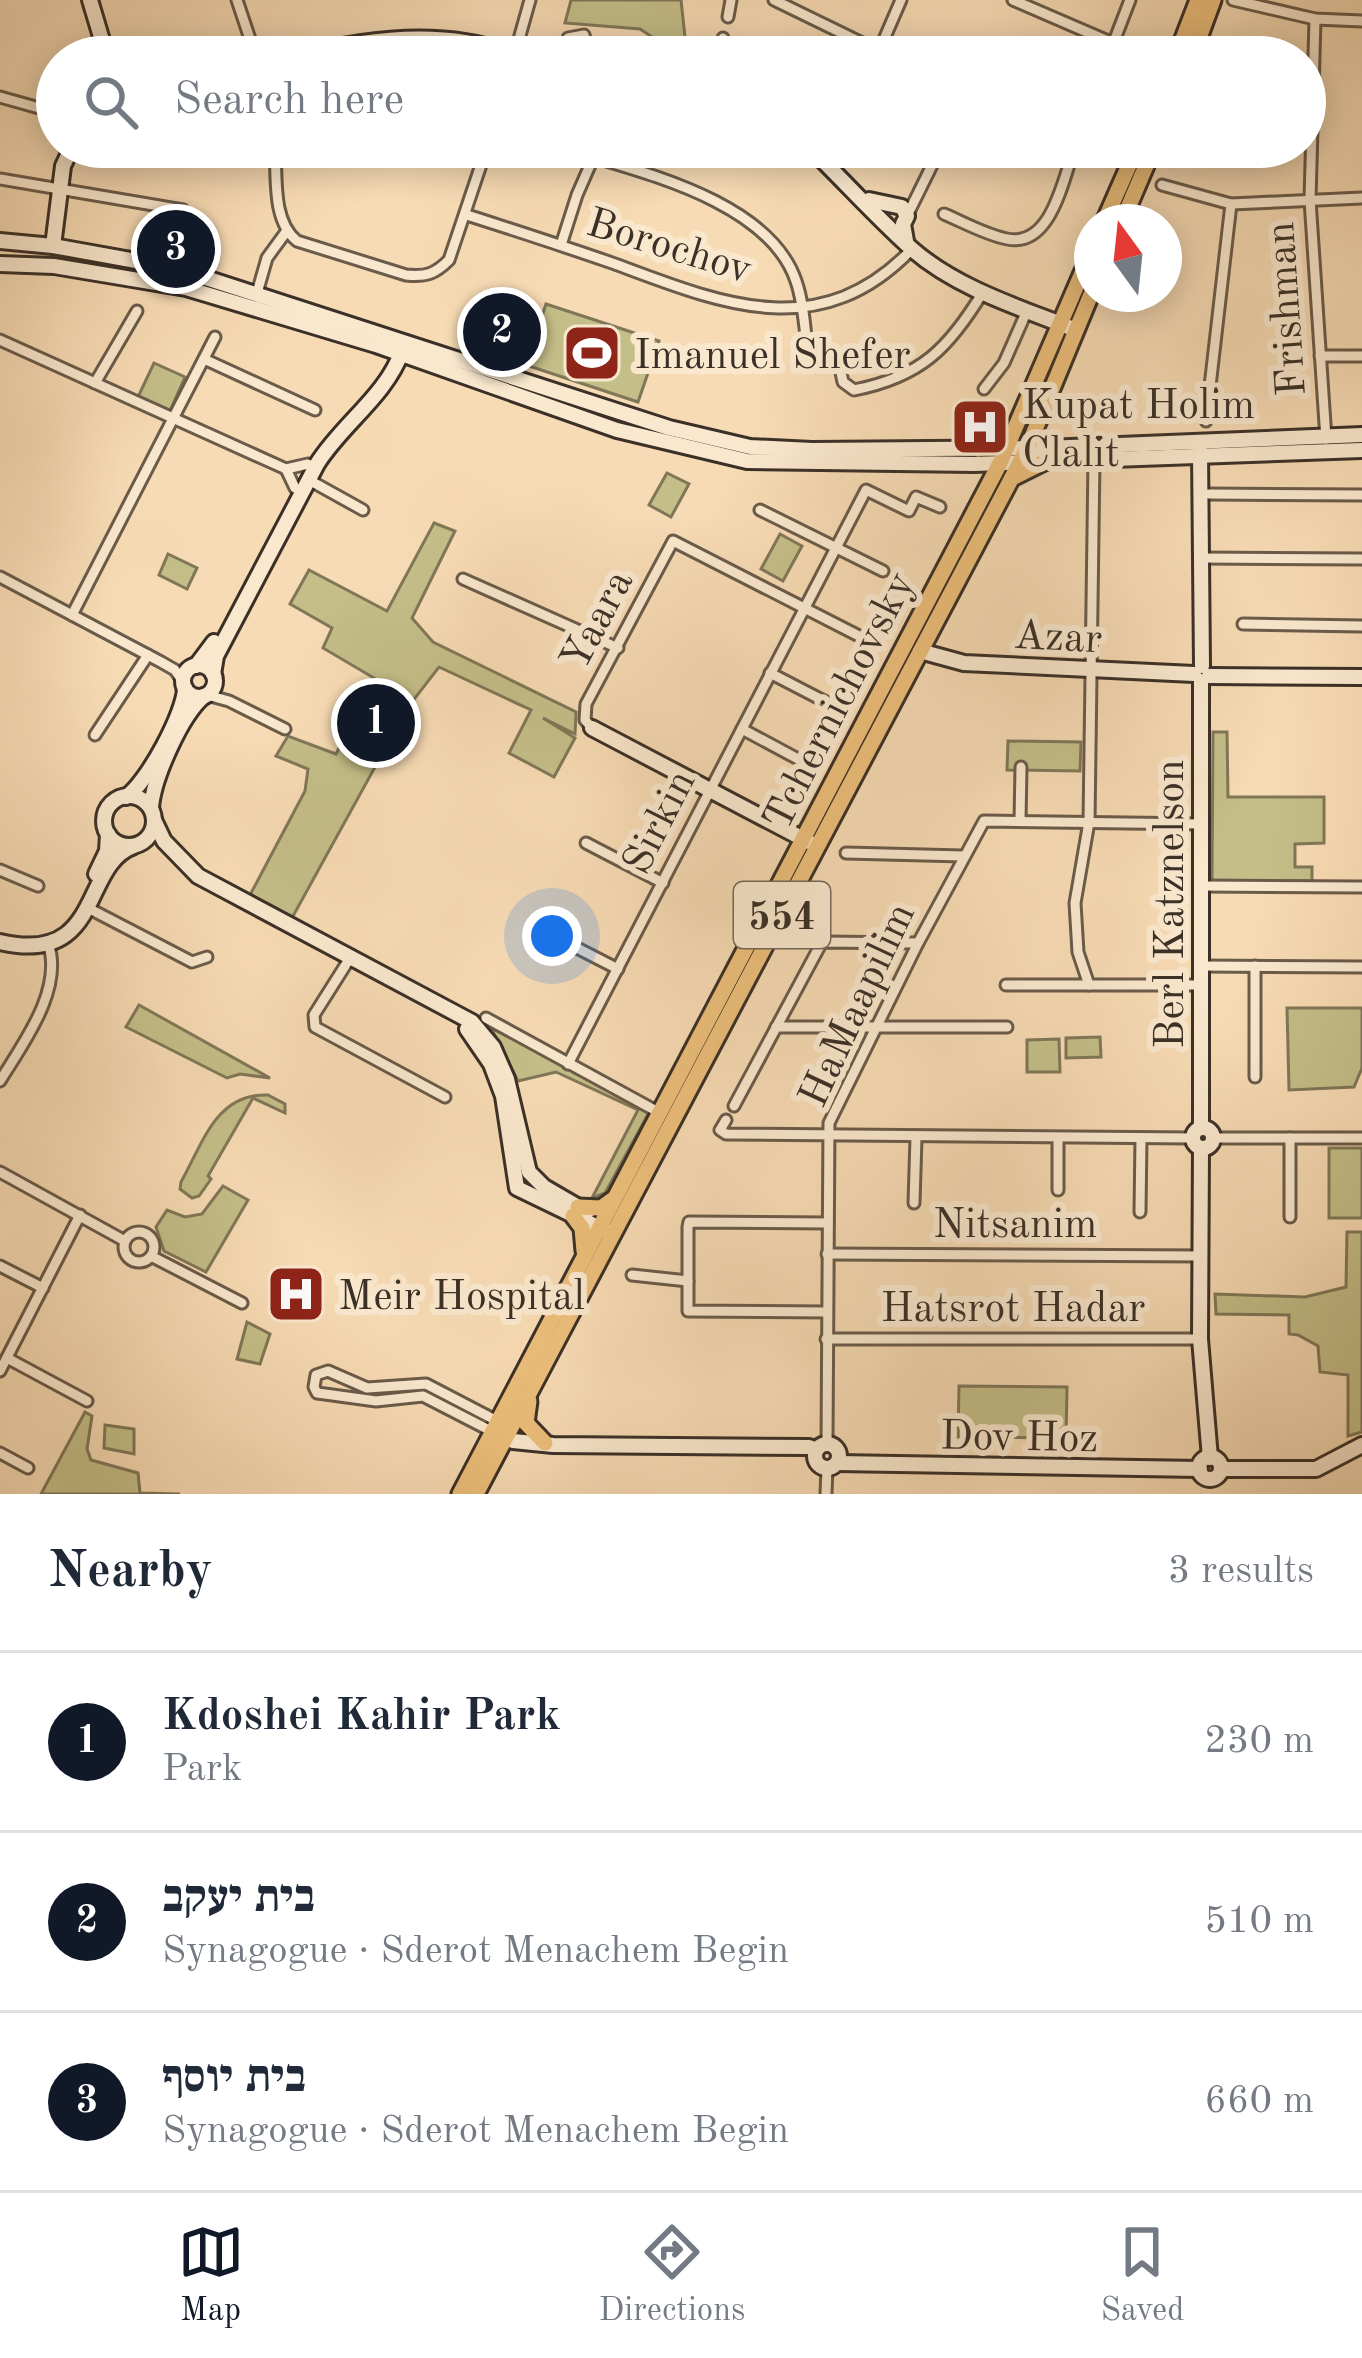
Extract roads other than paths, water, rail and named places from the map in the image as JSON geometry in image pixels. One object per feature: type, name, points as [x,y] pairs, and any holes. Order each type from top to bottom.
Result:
[{"type":"main road","points":[[1184,36],[1198,0]]},
{"type":"main road","points":[[1200,36],[1213,0]]},
{"type":"main road","points":[[1112,204],[1128,168]]},
{"type":"main road","points":[[1130,204],[1145,168]]},
{"type":"main road","name":"Tchernichovsky","points":[[460,1494],[532,1387],[606,1229],[1023,455],[1074,308]]},
{"type":"main road","name":"Tchernichovsky","points":[[812,843],[1017,426],[1078,312]]},
{"type":"main road","points":[[991,480],[976,457],[1017,426]]},
{"type":"main road","points":[[1010,480],[1046,454],[1036,428]]},
{"type":"main road","name":"Tchernichovsky","points":[[476,1494],[581,1266],[667,1117]]},
{"type":"main road","points":[[581,1266],[585,1240],[576,1211],[601,1208],[619,1194]]},
{"type":"main road","points":[[532,1387],[526,1423],[549,1444]]},
{"type":"street","points":[[90,0],[101,36]]},
{"type":"street","points":[[237,0],[249,36]]},
{"type":"street","points":[[521,36],[530,0]]},
{"type":"street","points":[[728,17],[731,0]]},
{"type":"street","points":[[774,0],[848,36]]},
{"type":"street","points":[[885,36],[901,0]]},
{"type":"street","points":[[1013,0],[1100,36]]},
{"type":"street","points":[[1116,36],[1130,0]]},
{"type":"street","points":[[1233,0],[1315,19],[1362,21]]},
{"type":"street","name":"Frishman","points":[[1315,19],[1315,36]]},
{"type":"street","points":[[0,97],[36,107]]},
{"type":"street","points":[[53,246],[63,168]]},
{"type":"street","points":[[277,168],[281,219],[286,232],[297,241],[424,277],[438,272],[449,260],[482,168]]},
{"type":"street","points":[[561,245],[590,168]]},
{"type":"street","points":[[636,168],[723,206],[755,228],[791,267],[808,356]]},
{"type":"street","points":[[831,168],[864,199],[895,216],[909,245],[983,292],[1068,327]]},
{"type":"street","points":[[895,216],[918,193],[930,168]]},
{"type":"street","points":[[944,214],[1005,239],[1034,235],[1043,227],[1067,168]]},
{"type":"street","name":"Frishman","points":[[1311,168],[1326,443]]},
{"type":"street","points":[[0,179],[183,210]]},
{"type":"street","points":[[1162,184],[1231,204],[1362,198]]},
{"type":"street","points":[[1206,421],[1231,204]]},
{"type":"street","name":"Borochov","points":[[467,215],[736,305],[802,308],[869,285],[892,270],[909,245]]},
{"type":"street","points":[[257,293],[266,258],[286,232]]},
{"type":"street","points":[[0,241],[175,268],[257,293],[400,349],[430,366],[617,430],[747,461],[1326,443],[1362,435]]},
{"type":"street","points":[[0,264],[54,266],[186,288],[669,428],[751,447],[976,457]]},
{"type":"street","points":[[840,368],[843,382],[854,390],[904,376],[948,342],[983,292]]},
{"type":"street","points":[[95,383],[137,311]]},
{"type":"street","points":[[984,389],[1004,363],[1026,313]]},
{"type":"street","points":[[72,615],[215,337]]},
{"type":"street","points":[[0,340],[286,469],[302,484],[363,510]]},
{"type":"street","points":[[368,342],[383,362],[384,378]]},
{"type":"street","points":[[182,861],[166,851],[121,845],[104,824],[108,808],[146,776],[183,703],[189,676],[208,653],[302,484],[384,378],[400,349]]},
{"type":"street","points":[[1320,356],[1362,356]]},
{"type":"street","points":[[204,359],[315,410]]},
{"type":"street","points":[[0,941],[18,946],[66,934],[88,908],[118,854],[150,834],[155,780],[192,709],[210,687],[216,656],[308,464],[329,432],[384,378],[406,366],[430,366]]},
{"type":"street","points":[[1326,443],[1362,449]]},
{"type":"street","points":[[1046,454],[1094,459],[1198,448]]},
{"type":"street","name":"Berl Katznelson","points":[[1198,448],[1200,1340],[1211,1477]]},
{"type":"street","points":[[1089,985],[1075,928],[1078,870],[1089,822],[1094,459]]},
{"type":"street","points":[[286,469],[308,464]]},
{"type":"street","name":"Sirkin","points":[[568,1064],[866,490],[909,511],[916,497],[940,507]]},
{"type":"street","points":[[1208,494],[1362,495]]},
{"type":"street","points":[[760,510],[883,571]]},
{"type":"street","name":"Yaara","points":[[592,728],[585,720],[586,704],[674,541],[803,608]]},
{"type":"street","points":[[1201,558],[1362,559]]},
{"type":"street","points":[[0,577],[189,676]]},
{"type":"street","points":[[463,579],[618,648]]},
{"type":"street","points":[[803,608],[861,638]]},
{"type":"street","points":[[1244,624],[1362,626]]},
{"type":"street","name":"Azar","points":[[920,652],[964,663],[1093,671],[1362,677]]},
{"type":"street","points":[[95,735],[148,655]]},
{"type":"street","points":[[189,676],[206,667],[210,687],[285,729]]},
{"type":"street","points":[[770,673],[826,702]]},
{"type":"street","points":[[189,676],[191,694],[210,687]]},
{"type":"street","points":[[592,728],[812,843]]},
{"type":"street","points":[[742,729],[798,759]]},
{"type":"street","points":[[1021,767],[1020,821],[1201,824]]},
{"type":"street","points":[[126,797],[137,798],[152,814],[164,841],[198,876],[414,991],[459,1021],[484,1051],[506,1108],[517,1188],[576,1211],[606,1229]]},
{"type":"street","name":"HaMaapilim","points":[[821,1447],[830,1123],[984,821],[1020,821]]},
{"type":"street","points":[[0,932],[47,938],[68,920],[104,859],[108,833]]},
{"type":"street","points":[[586,843],[662,883]]},
{"type":"street","points":[[846,854],[963,856]]},
{"type":"street","points":[[0,870],[38,886]]},
{"type":"street","points":[[1201,886],[1362,886]]},
{"type":"street","points":[[88,908],[192,962],[207,957]]},
{"type":"street","points":[[538,928],[619,969]]},
{"type":"street","points":[[0,1081],[22,1046],[54,974],[47,938]]},
{"type":"street","points":[[734,1106],[822,942],[918,944]]},
{"type":"street","points":[[350,958],[314,1015],[315,1027],[445,1097]]},
{"type":"street","points":[[1201,966],[1359,967]]},
{"type":"street","points":[[1255,967],[1255,1077]]},
{"type":"street","points":[[1006,985],[1201,985]]},
{"type":"street","points":[[486,1018],[667,1117]]},
{"type":"street","points":[[776,1027],[1007,1027]]},
{"type":"street","points":[[725,1120],[721,1130],[726,1134],[828,1138],[1362,1138]]},
{"type":"street","points":[[914,1203],[916,1138]]},
{"type":"street","points":[[1058,1138],[1058,1190]]},
{"type":"street","points":[[1141,1138],[1141,1212]]},
{"type":"street","points":[[1290,1138],[1290,1217]]},
{"type":"street","points":[[0,1172],[124,1241]]},
{"type":"street","points":[[0,1372],[80,1215]]},
{"type":"street","points":[[827,1312],[688,1312],[688,1281],[689,1222],[828,1222]]},
{"type":"street","points":[[134,1232],[145,1232],[154,1241],[152,1256],[142,1262],[131,1260],[124,1252],[124,1241],[134,1232]]},
{"type":"street","name":"Nitsanim","points":[[827,1254],[1202,1256]]},
{"type":"street","points":[[152,1256],[242,1303]]},
{"type":"street","points":[[0,1266],[43,1288]]},
{"type":"street","points":[[632,1275],[688,1281]]},
{"type":"street","name":"Hatsrot Hadar","points":[[826,1339],[1200,1340]]},
{"type":"street","points":[[7,1358],[87,1401]]},
{"type":"street","points":[[502,1430],[426,1384],[367,1388],[328,1371],[314,1381],[317,1393],[376,1401],[423,1396],[502,1430],[549,1444],[837,1448],[826,1494]]},
{"type":"street","name":"Dov Hoz","points":[[832,1466],[1211,1477],[1316,1469],[1362,1445]]},
{"type":"street","points":[[0,1454],[28,1468]]},
{"type":"place","name":"בית יוסף","points":[[176,249]]},
{"type":"place","name":"בית יעקב","points":[[502,332]]},
{"type":"place","name":"Imanuel Shefer","points":[[592,353]]},
{"type":"place","name":"Kupat Holim Clalit","points":[[980,427]]},
{"type":"place","name":"Kdoshei Kahir Park","points":[[376,723]]},
{"type":"place","name":"Meir Hospital","points":[[296,1294]]}]
